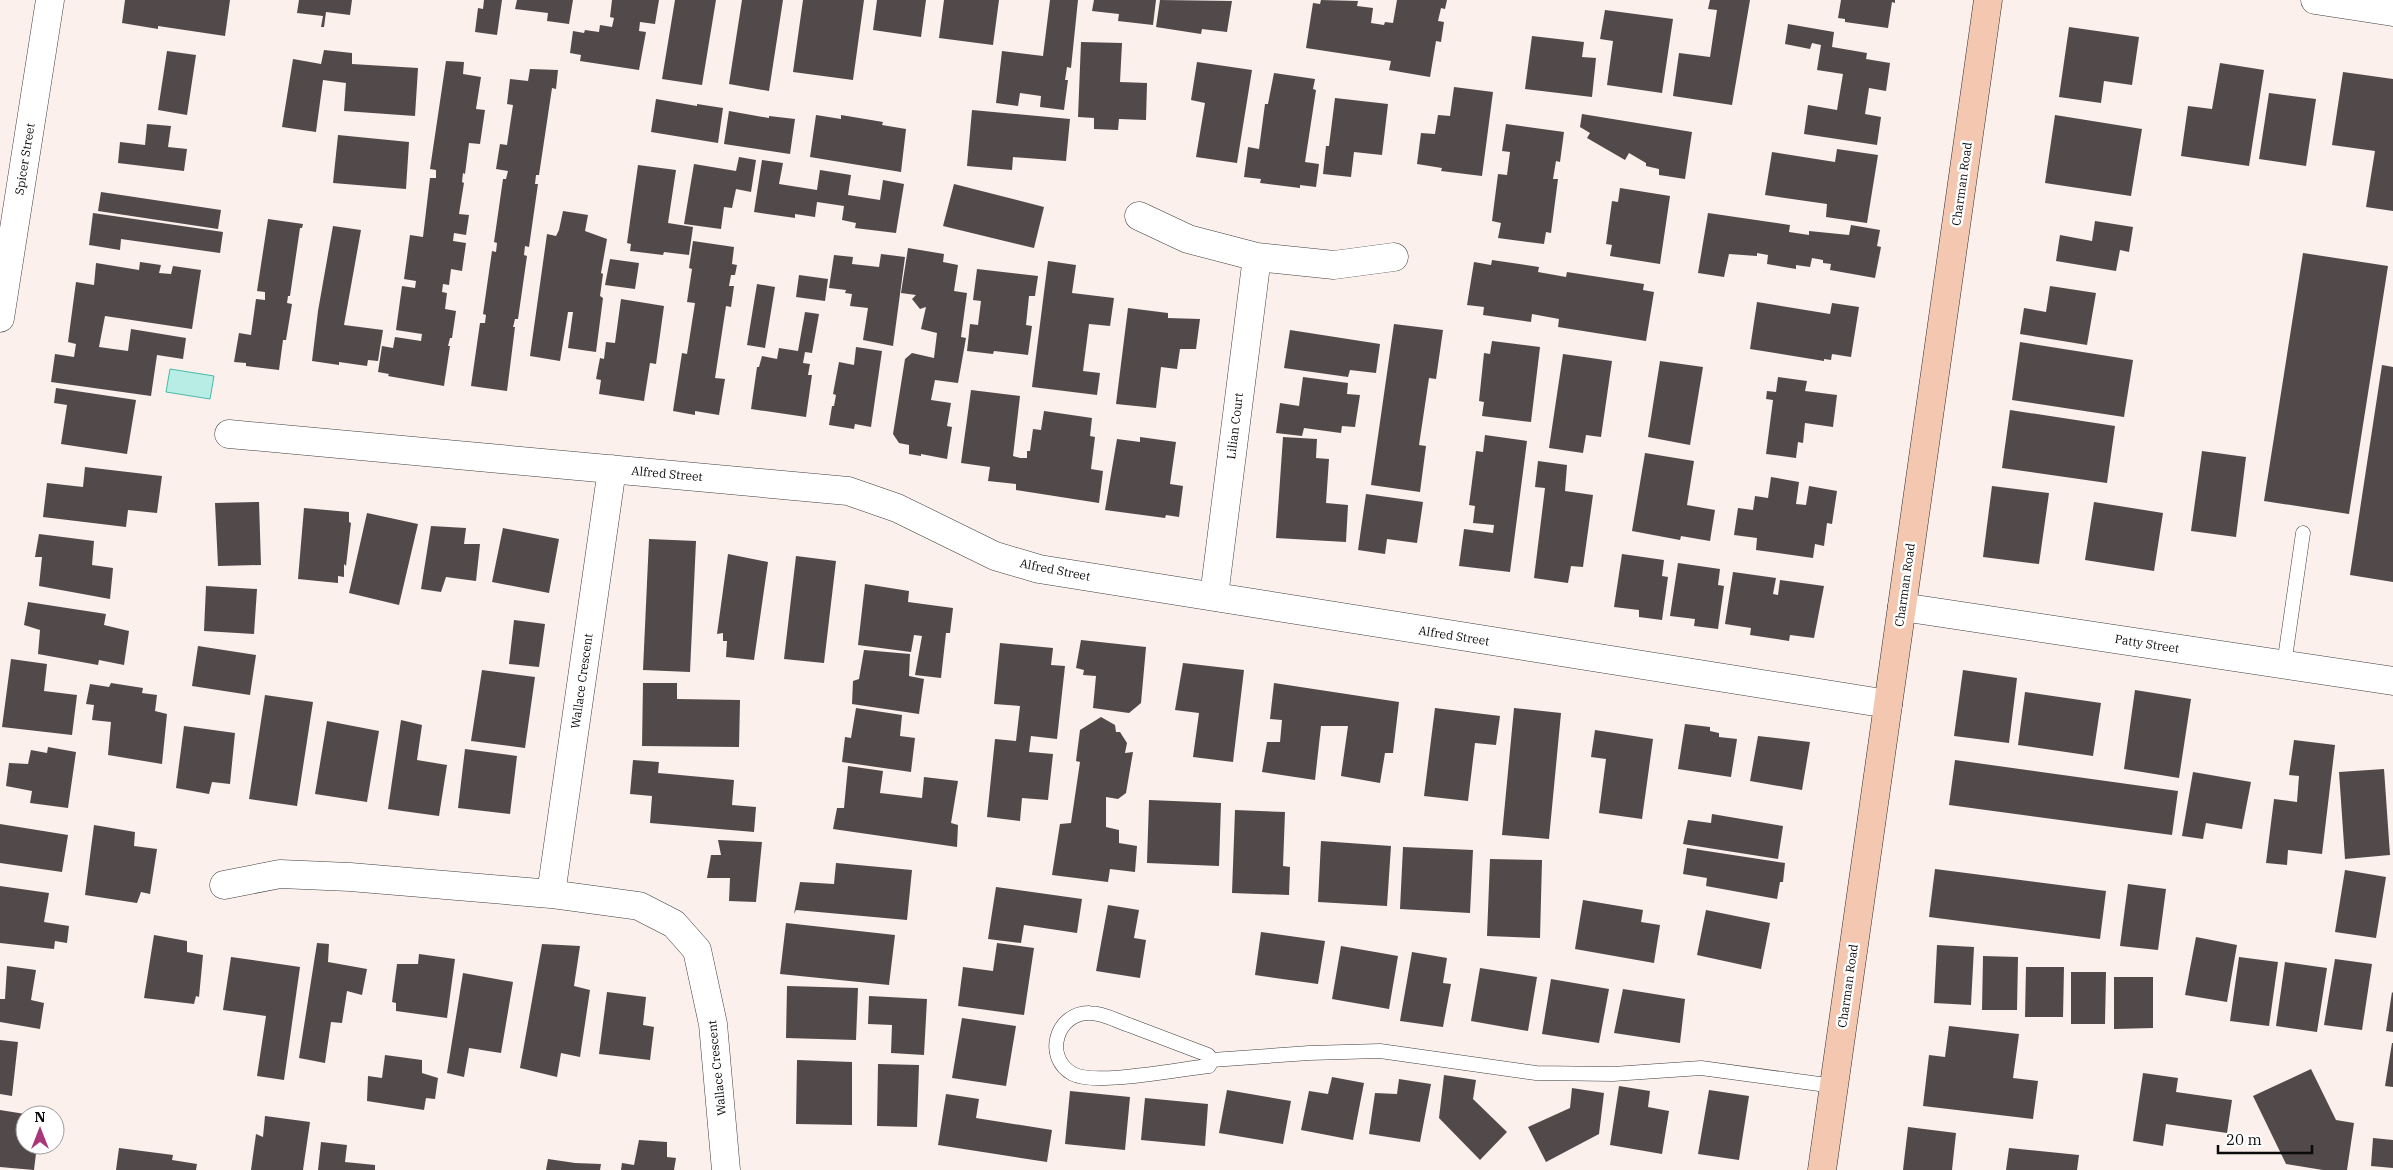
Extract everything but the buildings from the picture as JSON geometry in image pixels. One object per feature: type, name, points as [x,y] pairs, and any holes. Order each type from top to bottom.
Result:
[{"type":"main road","name":"Charman Road","points":[[1822,1170],[1988,0]]},
{"type":"street","name":"Spicer Street","points":[[0,318],[50,0]]},
{"type":"street","points":[[2315,0],[2393,12]]},
{"type":"street","points":[[1139,216],[1188,239],[1257,257],[1334,265],[1394,257]]},
{"type":"street","name":"Lilian Court","points":[[1214,596],[1257,257]]},
{"type":"street","name":"Alfred Street","points":[[229,434],[848,491],[897,508],[995,556],[1039,569],[1888,704]]},
{"type":"street","name":"Wallace Crescent","points":[[551,894],[612,469]]},
{"type":"street","name":"Patty Street","points":[[1902,607],[2393,681]]},
{"type":"street","name":"Wallace Crescent","points":[[224,885],[280,874],[350,877],[551,894],[639,906],[674,924],[697,950],[714,1024],[726,1170]]},
{"type":"lane","points":[[2284,665],[2303,533]]},
{"type":"lane","points":[[1090,1013],[1116,1020],[1208,1055],[1212,1060],[1209,1066],[1086,1078],[1074,1074],[1063,1067],[1057,1055],[1055,1043],[1059,1030],[1066,1020],[1078,1014],[1090,1013]]},
{"type":"lane","points":[[1212,1060],[1309,1053],[1380,1051],[1536,1074],[1614,1074],[1701,1068],[1834,1086]]},
{"type":"water","points":[[170,369],[214,376],[210,399],[166,392]]}]
